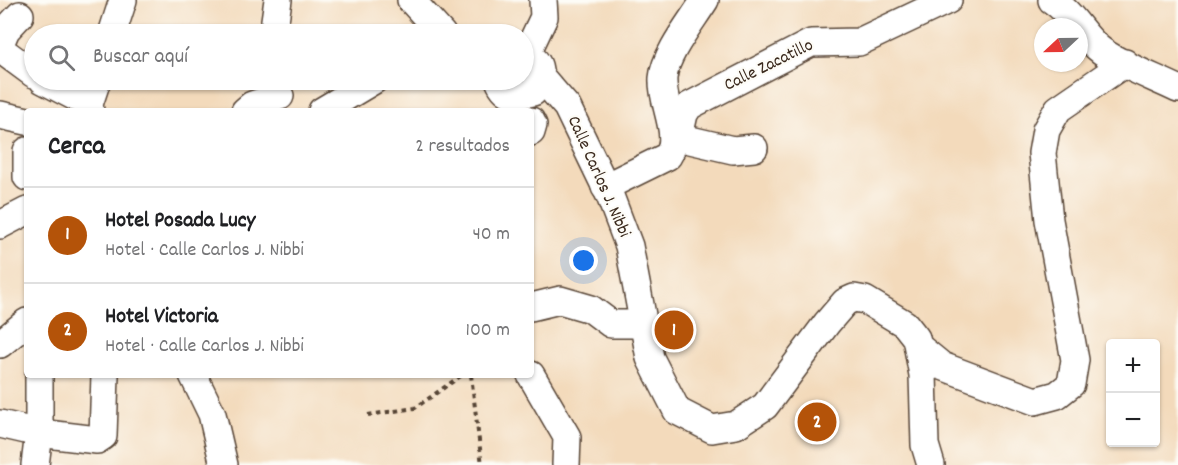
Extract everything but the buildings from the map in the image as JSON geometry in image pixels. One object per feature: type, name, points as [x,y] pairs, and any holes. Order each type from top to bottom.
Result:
[{"type":"street","points":[[115,24],[123,0]]},
{"type":"street","points":[[274,24],[278,0]]},
{"type":"street","points":[[411,0],[433,24]]},
{"type":"street","points":[[705,0],[674,48],[663,76],[664,99],[676,136],[733,150],[754,148]]},
{"type":"street","name":"Calle Zacatillo","points":[[605,187],[668,156],[684,114],[690,106],[811,44],[859,42],[948,0]]},
{"type":"street","points":[[1052,0],[1071,14],[1106,55],[1178,89]]},
{"type":"street","points":[[534,49],[547,6]]},
{"type":"street","points":[[20,15],[6,30],[0,47],[24,66]]},
{"type":"street","points":[[932,370],[1035,401],[1057,395],[1071,384],[1075,360],[1048,220],[1042,153],[1046,130],[1058,110],[1125,63]]},
{"type":"street","name":"Calle Carlos J. Nibbi","points":[[534,67],[567,107],[617,215],[629,246],[650,358],[677,411],[712,429],[736,425],[765,406],[845,302],[854,298],[865,300],[904,324],[916,338],[932,370],[925,445],[931,465]]},
{"type":"street","points":[[70,90],[92,98]]},
{"type":"street","points":[[327,108],[357,90]]},
{"type":"street","points":[[514,96],[533,92],[533,90]]},
{"type":"street","points":[[248,108],[280,96]]},
{"type":"street","points":[[0,116],[24,120]]},
{"type":"street","points":[[0,225],[24,213]]},
{"type":"street","points":[[617,215],[639,238]]},
{"type":"street","points":[[534,299],[560,300],[591,309],[611,324],[642,324]]},
{"type":"street","points":[[35,465],[39,433],[39,378]]},
{"type":"street","points":[[0,424],[73,439],[97,440],[103,436],[105,378]]},
{"type":"street","points":[[194,378],[212,414],[224,465]]},
{"type":"street","points":[[533,378],[567,437],[566,465]]},
{"type":"path","points":[[368,415],[415,408],[458,378]]},
{"type":"path","points":[[471,378],[482,465]]},
{"type":"place","name":"Hotel Posada Lucy","points":[[674,330]]},
{"type":"place","name":"Hotel Victoria","points":[[817,422]]}]
